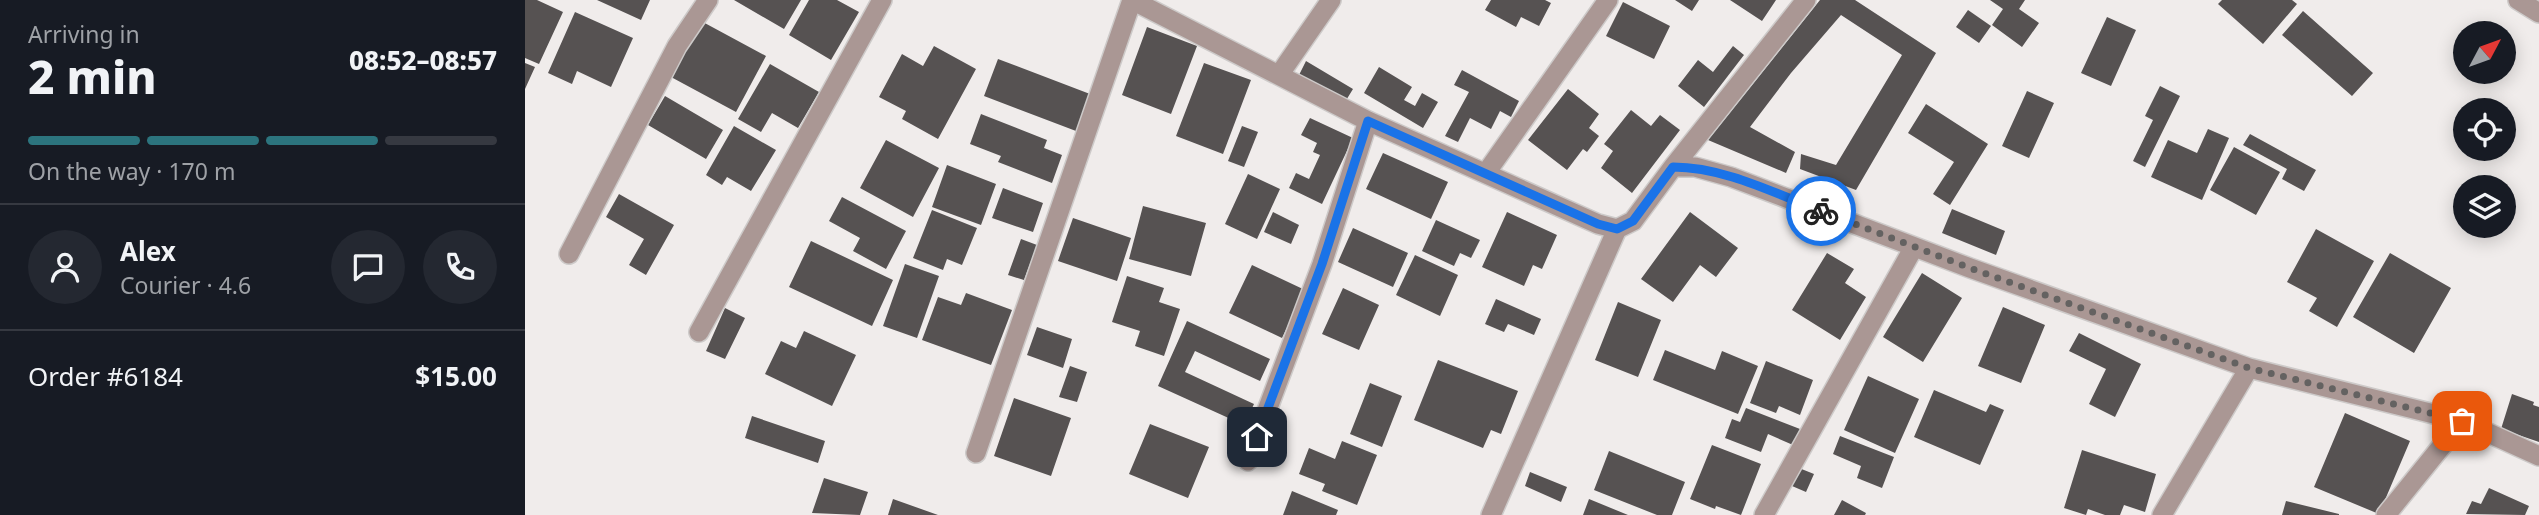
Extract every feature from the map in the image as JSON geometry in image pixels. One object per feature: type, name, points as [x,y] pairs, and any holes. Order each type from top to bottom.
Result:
[{"type":"street","points":[[569,254],[677,46],[708,0]]},
{"type":"street","points":[[699,332],[883,0]]},
{"type":"street","points":[[976,453],[1132,0],[1368,121],[1598,224],[1617,229]]},
{"type":"street","points":[[1279,75],[1331,0]]},
{"type":"street","points":[[1486,173],[1608,0]]},
{"type":"street","points":[[1491,515],[1617,229],[1633,221],[1806,0]]},
{"type":"street","points":[[2518,0],[2539,13]]},
{"type":"street","points":[[1248,461],[1322,264],[1368,121]]},
{"type":"street","points":[[1673,167],[1695,167],[1731,177],[2249,368],[2462,421],[2539,456]]},
{"type":"street","points":[[1764,515],[1915,247]]},
{"type":"street","points":[[2162,515],[2249,368]]},
{"type":"street","points":[[2386,515],[2462,421]]},
{"type":"building","points":[[525,0],[537,0],[563,12],[539,64],[525,58]]},
{"type":"building","points":[[597,0],[650,0],[641,20]]},
{"type":"building","points":[[734,0],[801,0],[784,29]]},
{"type":"building","points":[[809,0],[837,0],[859,12],[831,60],[789,35]]},
{"type":"building","points":[[1491,0],[1545,0],[1551,3],[1539,26],[1521,17],[1516,27],[1485,10]]},
{"type":"building","points":[[1675,0],[1699,0],[1692,11]]},
{"type":"building","points":[[1730,0],[1776,0],[1762,21]]},
{"type":"building","points":[[1820,0],[1855,0],[1936,53],[1856,190],[1800,169],[1801,154],[1836,165],[1902,55],[1841,15],[1791,73],[1750,127],[1795,152],[1786,173],[1708,140]]},
{"type":"building","points":[[1990,0],[2025,0],[2019,9],[2039,23],[2022,47],[1992,25],[2003,9]]},
{"type":"building","points":[[2222,0],[2292,0],[2297,4],[2263,44],[2218,4]]},
{"type":"building","points":[[1623,2],[1670,26],[1654,59],[1606,36]]},
{"type":"building","points":[[1968,10],[1991,26],[1979,43],[1956,27]]},
{"type":"building","points":[[2303,11],[2373,73],[2352,96],[2282,35]]},
{"type":"building","points":[[575,12],[633,38],[611,87],[577,71],[572,84],[548,73]]},
{"type":"building","points":[[2107,17],[2136,30],[2111,86],[2081,73]]},
{"type":"building","points":[[701,21],[766,56],[736,112],[671,77]]},
{"type":"building","points":[[1147,27],[1197,46],[1171,114],[1122,95]]},
{"type":"building","points":[[934,46],[976,69],[938,139],[902,119],[906,111],[879,97],[902,54],[923,66]]},
{"type":"building","points":[[1733,46],[1744,55],[1704,107],[1678,86],[1698,60],[1713,72]]},
{"type":"building","points":[[998,59],[1090,94],[1076,131],[984,96]]},
{"type":"building","points":[[1306,61],[1353,89],[1345,102],[1299,75]]},
{"type":"building","points":[[525,63],[535,67],[525,89]]},
{"type":"building","points":[[1204,63],[1251,80],[1223,154],[1176,136]]},
{"type":"building","points":[[770,64],[819,92],[798,128],[772,113],[761,132],[738,119]]},
{"type":"building","points":[[1379,67],[1412,87],[1404,100],[1415,106],[1422,93],[1438,102],[1423,128],[1364,93]]},
{"type":"building","points":[[1462,70],[1519,101],[1511,117],[1500,111],[1491,129],[1470,118],[1458,142],[1445,136],[1469,92],[1454,85]]},
{"type":"building","points":[[2160,86],[2180,96],[2145,167],[2133,161],[2153,120],[2145,116]]},
{"type":"building","points":[[1568,89],[1599,114],[1589,128],[1599,136],[1587,152],[1583,149],[1567,170],[1528,140]]},
{"type":"building","points":[[2027,91],[2054,103],[2029,158],[2002,146]]},
{"type":"building","points":[[665,96],[723,130],[706,159],[648,125]]},
{"type":"building","points":[[1926,104],[1988,144],[1950,205],[1933,194],[1954,162],[1908,133]]},
{"type":"building","points":[[1631,110],[1651,126],[1660,115],[1680,130],[1632,193],[1601,168],[1613,151],[1604,144]]},
{"type":"building","points":[[981,114],[1047,140],[1044,148],[1062,155],[1052,183],[998,162],[1001,156],[970,144]]},
{"type":"building","points":[[1310,118],[1353,138],[1322,204],[1289,188],[1296,173],[1309,179],[1320,155],[1313,152],[1317,143],[1301,135]]},
{"type":"building","points":[[734,126],[776,150],[751,191],[727,177],[722,185],[706,175]]},
{"type":"building","points":[[1242,126],[1258,132],[1244,167],[1228,161]]},
{"type":"building","points":[[2208,129],[2229,138],[2202,200],[2151,177],[2168,140],[2197,153]]},
{"type":"building","points":[[2250,134],[2316,170],[2304,191],[2282,179],[2287,169],[2243,145]]},
{"type":"building","points":[[886,140],[939,168],[913,217],[860,188]]},
{"type":"building","points":[[2234,147],[2280,172],[2256,215],[2210,190]]},
{"type":"building","points":[[1383,153],[1448,182],[1431,219],[1366,189]]},
{"type":"building","points":[[947,165],[996,184],[981,225],[932,207]]},
{"type":"building","points":[[1248,174],[1280,189],[1257,239],[1225,224]]},
{"type":"building","points":[[1003,188],[1043,203],[1033,232],[992,218]]},
{"type":"building","points":[[619,194],[674,225],[646,275],[629,265],[644,239],[606,217]]},
{"type":"building","points":[[842,197],[906,231],[886,269],[853,251],[860,238],[829,221]]},
{"type":"building","points":[[1143,206],[1206,223],[1191,276],[1129,259]]},
{"type":"building","points":[[1952,209],[2005,231],[1996,255],[1942,233]]},
{"type":"building","points":[[932,210],[977,228],[962,265],[947,259],[943,270],[913,258]]},
{"type":"building","points":[[1273,212],[1299,225],[1291,244],[1264,232]]},
{"type":"building","points":[[1507,212],[1557,235],[1542,269],[1533,265],[1524,286],[1482,267]]},
{"type":"building","points":[[1690,212],[1738,248],[1716,277],[1700,265],[1673,302],[1641,279]]},
{"type":"building","points":[[1073,218],[1131,238],[1117,281],[1058,261]]},
{"type":"building","points":[[1436,220],[1480,240],[1471,258],[1460,253],[1454,266],[1422,251]]},
{"type":"building","points":[[1353,228],[1408,253],[1393,287],[1338,262]]},
{"type":"building","points":[[2316,229],[2374,261],[2337,327],[2309,311],[2317,298],[2287,282]]},
{"type":"building","points":[[1021,239],[1037,245],[1024,280],[1008,275]]},
{"type":"building","points":[[811,241],[893,280],[872,326],[789,287]]},
{"type":"building","points":[[1827,253],[1854,269],[1845,283],[1866,297],[1840,340],[1792,310]]},
{"type":"building","points":[[2390,253],[2451,288],[2414,353],[2353,317]]},
{"type":"building","points":[[1415,255],[1458,275],[1440,316],[1396,295]]},
{"type":"building","points":[[905,264],[939,276],[917,338],[883,326]]},
{"type":"building","points":[[1252,265],[1305,290],[1282,338],[1229,313]]},
{"type":"building","points":[[1922,273],[1962,298],[1923,362],[1883,337]]},
{"type":"building","points":[[1127,276],[1164,288],[1159,302],[1180,309],[1164,356],[1135,346],[1140,331],[1112,322]]},
{"type":"building","points":[[1343,288],[1379,305],[1359,350],[1322,334]]},
{"type":"building","points":[[966,293],[1012,310],[991,365],[922,340],[938,297],[961,305]]},
{"type":"building","points":[[1496,299],[1541,319],[1534,335],[1508,324],[1504,332],[1485,324]]},
{"type":"building","points":[[1618,302],[1661,320],[1638,377],[1595,360]]},
{"type":"building","points":[[2003,307],[2045,325],[2021,383],[1978,366]]},
{"type":"building","points":[[725,308],[745,318],[725,359],[706,351]]},
{"type":"building","points":[[1187,321],[1270,359],[1260,381],[1195,351],[1185,372],[1254,404],[1244,425],[1158,386]]},
{"type":"building","points":[[1037,327],[1072,339],[1063,368],[1027,355]]},
{"type":"building","points":[[804,331],[856,355],[832,406],[765,374],[781,341],[796,348]]},
{"type":"building","points":[[2079,333],[2141,364],[2115,417],[2089,404],[2106,369],[2069,351]]},
{"type":"building","points":[[1665,350],[1715,370],[1722,351],[1758,366],[1738,414],[1653,380]]},
{"type":"building","points":[[1438,360],[1518,391],[1501,434],[1491,430],[1483,448],[1414,420]]},
{"type":"building","points":[[1766,361],[1813,380],[1800,415],[1779,406],[1776,413],[1750,403]]},
{"type":"building","points":[[1070,366],[1087,372],[1077,402],[1059,397]]},
{"type":"building","points":[[1868,376],[1919,399],[1895,453],[1844,430]]},
{"type":"building","points":[[1370,383],[1402,396],[1382,447],[1350,434]]},
{"type":"building","points":[[1934,390],[1986,412],[1990,404],[2004,410],[1980,465],[1914,437]]},
{"type":"building","points":[[2512,394],[2534,402],[2533,405],[2539,407],[2539,442],[2501,429]]},
{"type":"building","points":[[1014,398],[1071,418],[1051,476],[994,456]]},
{"type":"building","points":[[1746,408],[1800,429],[1793,445],[1768,434],[1761,452],[1725,438],[1732,419],[1740,422]]},
{"type":"building","points":[[2345,413],[2410,441],[2379,514],[2314,487]]},
{"type":"building","points":[[752,416],[825,441],[818,463],[745,438]]},
{"type":"building","points":[[1150,424],[1209,447],[1188,498],[1129,474]]},
{"type":"building","points":[[1840,436],[1894,457],[1882,488],[1857,478],[1861,466],[1833,454]]},
{"type":"building","points":[[1342,441],[1377,455],[1357,505],[1322,491],[1325,484],[1299,474],[1309,448],[1335,459]]},
{"type":"building","points":[[1712,445],[1761,464],[1741,515],[1690,499]]},
{"type":"building","points":[[2082,450],[2156,474],[2145,512],[2124,505],[2120,515],[2105,515],[2088,509],[2086,515],[2064,508]]},
{"type":"building","points":[[1609,451],[1685,482],[1672,515],[1657,515],[1594,490]]},
{"type":"building","points":[[1799,468],[1814,474],[1806,492],[1792,486]]},
{"type":"building","points":[[1530,472],[1567,487],[1561,502],[1525,486]]},
{"type":"building","points":[[824,478],[868,492],[860,515],[812,513]]},
{"type":"building","points":[[2489,488],[2529,506],[2525,515],[2466,514],[2472,501],[2481,504]]},
{"type":"building","points":[[1292,491],[1338,510],[1336,515],[1283,515]]},
{"type":"building","points":[[893,499],[938,515],[888,515]]},
{"type":"building","points":[[1589,499],[1628,515],[1583,515]]},
{"type":"building","points":[[1842,500],[1866,513],[1865,515],[1834,515]]},
{"type":"building","points":[[2286,501],[2339,514],[2339,515],[2282,515]]},
{"type":"way so far","points":[[1821,211],[1970,268],[2249,368],[2462,421]]},
{"type":"route","points":[[1257,437],[1322,264],[1368,121],[1598,224],[1617,229],[1633,221],[1673,167],[1695,167],[1731,177],[1821,211]]}]
